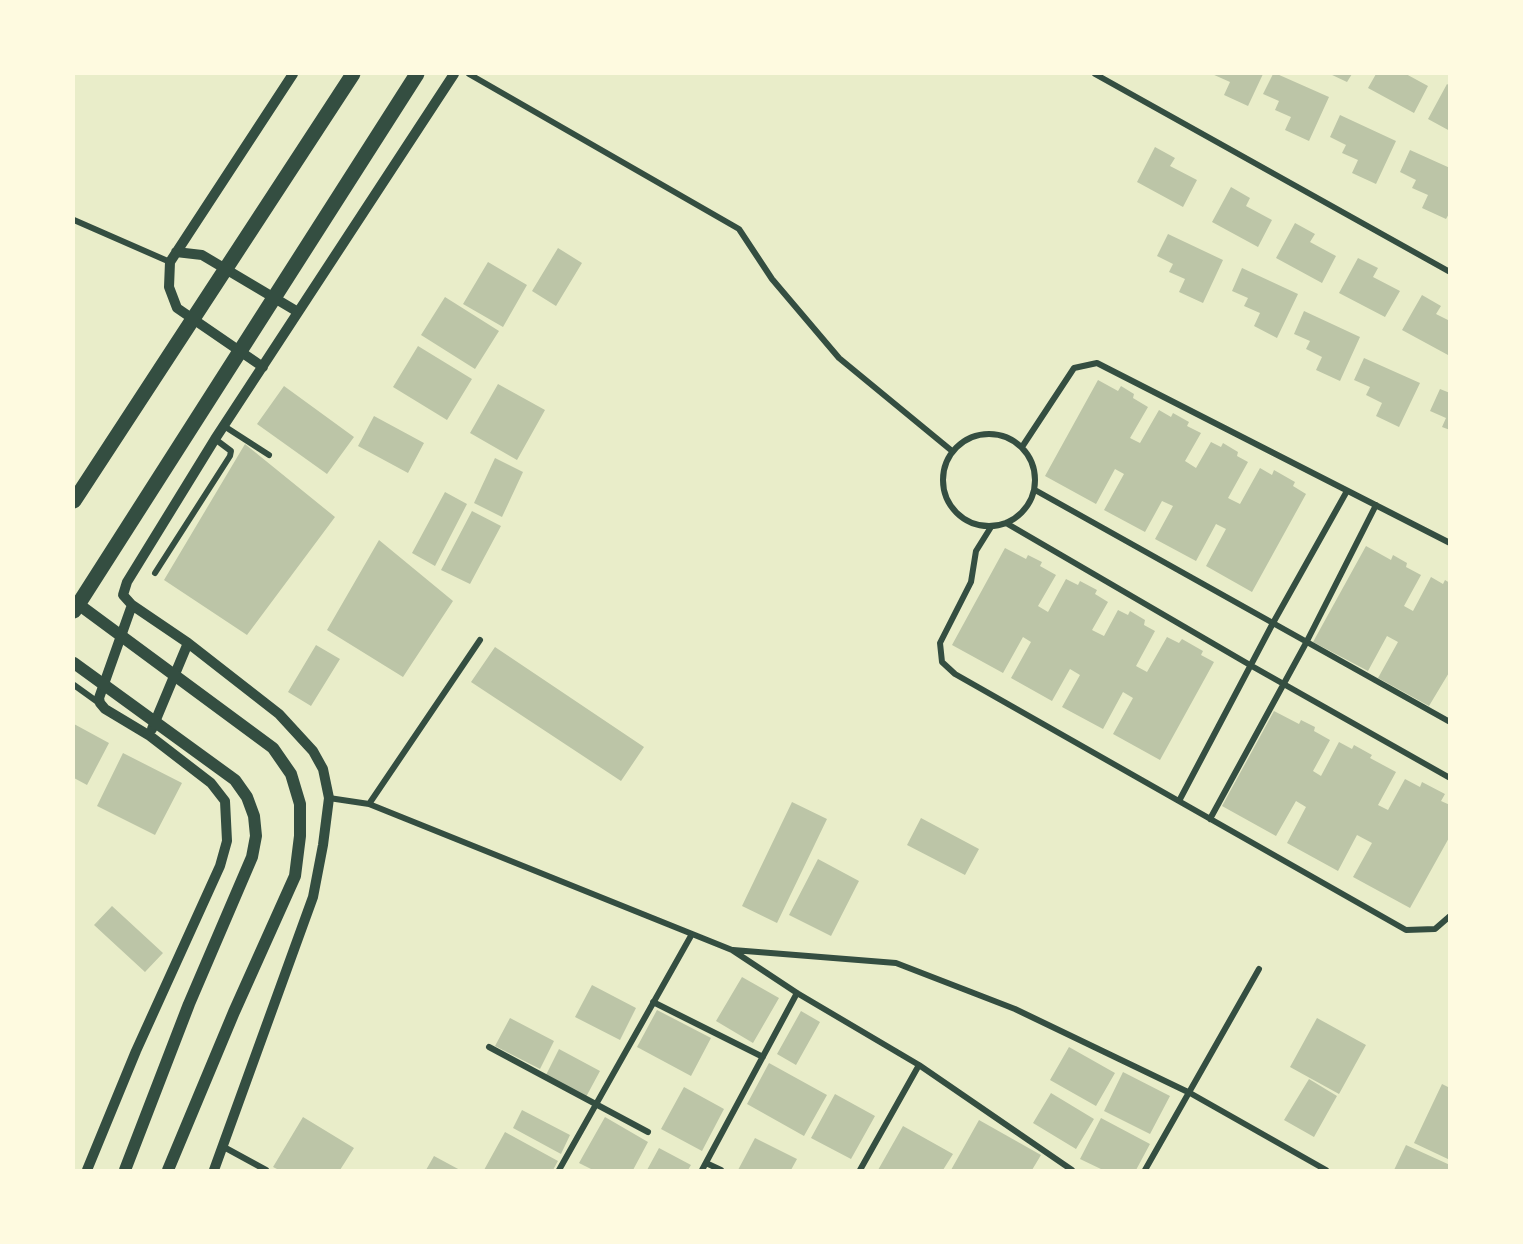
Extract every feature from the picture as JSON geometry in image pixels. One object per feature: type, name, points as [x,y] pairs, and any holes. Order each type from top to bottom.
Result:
[{"type":"main road","points":[[74,501],[353,74]]},
{"type":"main road","points":[[168,1170],[234,1012],[295,876],[300,836],[300,804],[291,774],[273,748],[75,606],[417,74]]},
{"type":"main road","points":[[74,663],[235,780],[247,796],[254,816],[256,836],[252,857],[189,1004],[125,1170]]},
{"type":"street","points":[[263,368],[177,308],[169,287],[173,257],[293,74]]},
{"type":"street","points":[[214,1170],[313,897],[329,798],[323,769],[313,751],[279,714],[188,643],[132,605],[123,594],[127,582],[215,439],[454,74]]},
{"type":"street","points":[[469,74],[739,229],[772,279],[840,358],[952,451]]},
{"type":"street","points":[[1095,74],[1449,272]]},
{"type":"street","points":[[74,220],[173,257],[202,255],[298,312]]},
{"type":"street","points":[[1023,447],[1074,369],[1097,363],[1449,543]]},
{"type":"street","points":[[224,426],[269,455]]},
{"type":"street","points":[[978,434],[994,434],[1010,438],[1023,447],[1031,459],[1036,475],[1035,490],[1029,505],[1019,516],[1006,524],[991,527],[976,525],[963,519],[952,508],[945,495],[942,480],[945,465],[952,451],[964,441],[978,434]]},
{"type":"street","points":[[156,573],[230,456],[231,451],[215,439]]},
{"type":"street","points":[[1035,490],[1273,623],[1306,644],[1449,722]]},
{"type":"street","points":[[1179,801],[1250,665],[1347,491]]},
{"type":"street","points":[[1210,819],[1306,644],[1376,505]]},
{"type":"street","points":[[1006,524],[1449,778]]},
{"type":"street","points":[[991,527],[976,551],[971,582],[940,643],[942,662],[955,674],[1406,930],[1435,929],[1449,916]]},
{"type":"street","points":[[100,704],[99,698],[132,605]]},
{"type":"street","points":[[369,804],[480,640]]},
{"type":"street","points":[[150,736],[188,643]]},
{"type":"street","points":[[74,685],[105,709],[150,736],[211,783],[225,801],[227,841],[220,866],[136,1051],[87,1170]]},
{"type":"street","points":[[329,798],[369,804],[732,950],[797,993],[919,1065],[1072,1170]]},
{"type":"street","points":[[559,1170],[692,934]]},
{"type":"street","points":[[732,950],[896,963],[1015,1009],[1190,1093],[1326,1170]]},
{"type":"street","points":[[1145,1170],[1259,969]]},
{"type":"street","points":[[702,1170],[797,993]]},
{"type":"street","points":[[653,1002],[763,1057]]},
{"type":"street","points":[[489,1047],[648,1132]]},
{"type":"street","points":[[860,1170],[919,1065]]},
{"type":"street","points":[[222,1146],[266,1170]]},
{"type":"street","points":[[1055,1170],[1060,1162]]},
{"type":"street","points":[[706,1163],[721,1170]]},
{"type":"building","points":[[1212,74],[1263,74],[1248,106],[1224,95],[1230,82]]},
{"type":"building","points":[[1273,74],[1329,97],[1309,141],[1285,130],[1291,117],[1275,110],[1279,101],[1263,94]]},
{"type":"building","points":[[1330,74],[1352,74],[1347,82]]},
{"type":"building","points":[[1376,74],[1406,74],[1428,86],[1414,113],[1368,88]]},
{"type":"building","points":[[1447,84],[1450,86],[1450,131],[1428,119]]},
{"type":"building","points":[[1340,115],[1396,141],[1376,184],[1352,173],[1358,160],[1342,153],[1346,145],[1330,137]]},
{"type":"building","points":[[1155,147],[1175,158],[1170,166],[1197,180],[1183,207],[1137,182]]},
{"type":"building","points":[[1410,150],[1450,168],[1450,212],[1446,219],[1422,208],[1428,195],[1412,188],[1416,180],[1400,172]]},
{"type":"building","points":[[1231,187],[1250,198],[1246,206],[1272,220],[1258,247],[1212,222]]},
{"type":"building","points":[[1295,223],[1315,234],[1310,242],[1336,256],[1322,283],[1276,258]]},
{"type":"building","points":[[1168,234],[1223,260],[1203,303],[1179,292],[1185,279],[1169,272],[1173,264],[1157,256]]},
{"type":"building","points":[[558,248],[582,263],[556,306],[532,291]]},
{"type":"building","points":[[1358,258],[1378,268],[1373,277],[1400,291],[1385,317],[1339,293]]},
{"type":"building","points":[[488,262],[527,285],[503,327],[463,304]]},
{"type":"building","points":[[1242,268],[1298,294],[1277,338],[1254,326],[1260,313],[1244,306],[1248,298],[1232,291]]},
{"type":"building","points":[[1422,295],[1441,306],[1436,314],[1450,321],[1448,355],[1402,330]]},
{"type":"building","points":[[445,297],[499,331],[475,369],[421,335]]},
{"type":"building","points":[[1304,311],[1360,337],[1340,381],[1316,370],[1322,357],[1306,349],[1310,341],[1294,334]]},
{"type":"building","points":[[418,346],[472,379],[447,420],[393,387]]},
{"type":"building","points":[[1364,358],[1420,383],[1399,427],[1376,416],[1382,403],[1366,395],[1370,387],[1354,380]]},
{"type":"building","points":[[1098,380],[1118,391],[1121,386],[1134,394],[1133,398],[1148,407],[1130,438],[1140,443],[1159,410],[1171,417],[1173,413],[1189,422],[1187,426],[1201,433],[1185,461],[1196,468],[1211,442],[1221,447],[1223,443],[1238,452],[1237,456],[1248,462],[1228,498],[1240,504],[1260,468],[1272,475],[1274,470],[1295,482],[1293,486],[1306,494],[1252,592],[1206,566],[1226,529],[1216,524],[1196,561],[1155,539],[1173,506],[1162,501],[1145,532],[1104,510],[1124,474],[1115,469],[1096,504],[1045,476]]},
{"type":"building","points":[[498,384],[545,410],[517,460],[470,433]]},
{"type":"building","points":[[284,386],[354,437],[327,474],[257,424]]},
{"type":"building","points":[[1440,389],[1450,393],[1450,430],[1442,427],[1446,418],[1430,411]]},
{"type":"building","points":[[374,416],[424,443],[408,473],[358,446]]},
{"type":"building","points":[[245,444],[335,517],[247,635],[164,580]]},
{"type":"building","points":[[495,458],[523,472],[502,517],[474,503]]},
{"type":"building","points":[[445,492],[467,504],[435,566],[412,553]]},
{"type":"building","points":[[472,511],[501,526],[470,584],[441,570]]},
{"type":"building","points":[[379,540],[453,601],[403,677],[327,630]]},
{"type":"building","points":[[1366,546],[1391,560],[1393,555],[1407,563],[1406,567],[1421,575],[1404,606],[1413,611],[1431,577],[1443,584],[1445,580],[1450,583],[1450,671],[1429,706],[1378,678],[1398,642],[1387,636],[1368,671],[1313,642]]},
{"type":"building","points":[[1005,548],[1026,559],[1028,555],[1042,562],[1040,566],[1056,575],[1038,606],[1048,612],[1066,579],[1078,585],[1080,581],[1097,590],[1095,594],[1108,602],[1092,630],[1104,636],[1118,610],[1128,615],[1130,611],[1145,620],[1144,625],[1155,631],[1136,666],[1147,672],[1167,637],[1179,643],[1182,639],[1203,651],[1201,655],[1214,662],[1160,760],[1113,734],[1133,698],[1123,692],[1103,729],[1062,707],[1080,675],[1070,669],[1052,701],[1011,678],[1031,642],[1023,637],[1003,673],[952,645]]},
{"type":"building","points":[[316,645],[340,659],[311,706],[288,692]]},
{"type":"building","points":[[495,647],[644,747],[621,781],[471,682]]},
{"type":"building","points":[[1274,711],[1299,724],[1301,720],[1315,727],[1314,731],[1330,740],[1313,771],[1321,776],[1339,742],[1352,749],[1354,745],[1372,755],[1370,758],[1396,772],[1378,805],[1388,810],[1405,779],[1420,787],[1422,782],[1445,794],[1441,801],[1450,805],[1450,836],[1410,908],[1353,877],[1372,843],[1357,835],[1338,871],[1287,843],[1306,807],[1296,801],[1276,836],[1222,806]]},
{"type":"building","points":[[74,724],[109,743],[87,785],[74,778]]},
{"type":"building","points":[[123,753],[182,783],[155,835],[97,806]]},
{"type":"building","points":[[792,802],[827,819],[777,923],[742,906]]},
{"type":"building","points":[[921,818],[979,849],[965,875],[907,845]]},
{"type":"building","points":[[818,859],[859,881],[831,936],[789,915]]},
{"type":"building","points":[[112,906],[163,953],[145,972],[94,925]]},
{"type":"building","points":[[742,977],[779,998],[753,1043],[716,1021]]},
{"type":"building","points":[[592,985],[636,1008],[620,1040],[575,1017]]},
{"type":"building","points":[[657,1010],[711,1038],[691,1076],[637,1047]]},
{"type":"building","points":[[801,1011],[820,1022],[796,1065],[777,1054]]},
{"type":"building","points":[[510,1018],[554,1041],[540,1069],[495,1046]]},
{"type":"building","points":[[1317,1018],[1366,1045],[1339,1094],[1290,1067]]},
{"type":"building","points":[[1069,1047],[1115,1073],[1096,1106],[1050,1080]]},
{"type":"building","points":[[559,1049],[600,1071],[586,1097],[546,1075]]},
{"type":"building","points":[[769,1063],[827,1095],[804,1136],[747,1104]]},
{"type":"building","points":[[1123,1072],[1170,1096],[1150,1134],[1104,1111]]},
{"type":"building","points":[[1309,1079],[1337,1096],[1314,1137],[1284,1120]]},
{"type":"building","points":[[1442,1084],[1450,1088],[1450,1160],[1414,1143]]},
{"type":"building","points":[[684,1087],[724,1109],[702,1151],[661,1129]]},
{"type":"building","points":[[1051,1093],[1094,1119],[1076,1149],[1033,1123]]},
{"type":"building","points":[[835,1094],[875,1116],[851,1159],[811,1138]]},
{"type":"building","points":[[522,1110],[570,1135],[561,1154],[513,1128]]},
{"type":"building","points":[[303,1117],[354,1148],[340,1170],[279,1170],[273,1167]]},
{"type":"building","points":[[605,1117],[648,1142],[633,1170],[593,1170],[579,1163]]},
{"type":"building","points":[[1101,1118],[1150,1144],[1136,1170],[1103,1170],[1080,1159]]},
{"type":"building","points":[[979,1120],[1041,1155],[1032,1170],[951,1170]]},
{"type":"building","points":[[903,1126],[953,1154],[943,1170],[878,1170]]},
{"type":"building","points":[[505,1132],[558,1161],[553,1170],[484,1170]]},
{"type":"building","points":[[755,1138],[797,1159],[791,1170],[738,1170]]},
{"type":"building","points":[[1406,1145],[1450,1165],[1450,1170],[1394,1170]]},
{"type":"building","points":[[659,1148],[691,1165],[688,1170],[647,1170]]},
{"type":"building","points":[[434,1156],[460,1170],[426,1170]]}]
